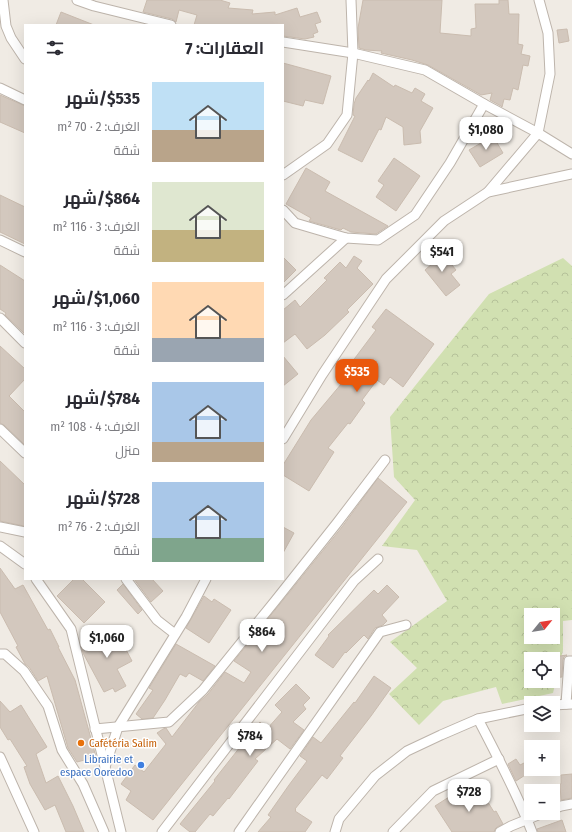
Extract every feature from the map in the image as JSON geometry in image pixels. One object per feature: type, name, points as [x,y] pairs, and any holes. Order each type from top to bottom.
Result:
[{"type":"street","points":[[2,0],[6,26],[11,38],[24,58]]},
{"type":"street","points":[[77,0],[94,6],[167,24]]},
{"type":"street","points":[[284,174],[327,144],[347,115],[353,52],[351,0]]},
{"type":"street","points":[[284,437],[322,375],[386,279],[444,221],[488,192],[538,133],[550,74],[548,33],[539,0]]},
{"type":"street","points":[[284,42],[353,52],[425,70],[538,133],[572,154]]},
{"type":"street","points":[[0,88],[24,100]]},
{"type":"street","points":[[284,211],[295,224],[346,238],[378,240],[415,215],[450,163],[484,104]]},
{"type":"street","points":[[488,192],[572,174]]},
{"type":"street","points":[[284,294],[346,238]]},
{"type":"street","points":[[0,240],[24,252]]},
{"type":"street","points":[[0,318],[24,341]]},
{"type":"street","points":[[0,429],[24,452]]},
{"type":"street","points":[[95,729],[169,722],[203,690],[337,523],[384,460]]},
{"type":"street","points":[[0,527],[24,532]]},
{"type":"street","points":[[0,546],[24,563]]},
{"type":"street","points":[[162,832],[354,581],[378,559]]},
{"type":"street","points":[[37,580],[71,629],[121,832]]},
{"type":"street","points":[[127,580],[157,620],[175,634]]},
{"type":"street","points":[[105,767],[118,727],[186,616],[205,580]]},
{"type":"street","points":[[239,832],[380,632],[406,625]]},
{"type":"street","points":[[2,652],[24,671],[48,706],[62,750],[83,784],[104,832]]},
{"type":"street","points":[[569,704],[569,661],[572,661]]},
{"type":"street","points":[[335,832],[339,819],[375,776],[407,751],[478,718],[524,709]]},
{"type":"street","points":[[478,718],[524,813]]},
{"type":"street","points":[[0,757],[34,832]]},
{"type":"street","points":[[393,832],[433,791],[499,759]]},
{"type":"street","points":[[560,806],[572,804]]},
{"type":"street","points":[[500,832],[525,820]]},
{"type":"street","points":[[527,820],[532,832]]},
{"type":"green space","points":[[563,258],[572,266],[572,620],[563,621],[563,650],[560,663],[560,652],[524,652],[524,688],[554,688],[553,693],[539,696],[524,696],[524,699],[502,704],[496,687],[443,701],[419,725],[389,694],[417,668],[390,642],[447,601],[417,550],[382,546],[415,500],[394,477],[390,417],[489,294]]},
{"type":"building","points":[[147,0],[220,0],[230,3],[228,8],[253,10],[252,14],[275,12],[275,15],[297,8],[300,17],[317,12],[321,22],[315,24],[318,32],[313,34],[314,37],[305,39],[284,36],[284,24],[194,24],[197,15],[179,10],[176,22],[172,19],[143,12]]},
{"type":"building","points":[[363,0],[442,0],[440,33],[471,36],[471,29],[476,28],[475,4],[499,4],[499,0],[508,0],[509,14],[519,14],[518,44],[523,45],[521,54],[530,56],[528,66],[523,65],[518,90],[513,88],[510,100],[504,99],[502,107],[490,100],[492,93],[481,95],[428,65],[381,53],[382,51],[359,48],[358,28]]},
{"type":"building","points":[[61,12],[91,24],[56,24]]},
{"type":"building","points":[[567,29],[569,41],[559,43],[557,30]]},
{"type":"building","points":[[284,63],[331,76],[323,104],[305,100],[303,106],[284,101]]},
{"type":"building","points":[[373,73],[394,87],[395,85],[412,93],[415,88],[425,94],[421,101],[433,108],[420,131],[421,143],[404,145],[403,127],[386,117],[381,130],[379,129],[362,162],[338,150],[355,116],[353,115],[356,98]]},
{"type":"building","points":[[0,95],[24,106],[24,133],[0,122]]},
{"type":"building","points":[[493,136],[503,153],[480,167],[469,150]]},
{"type":"building","points":[[394,158],[420,176],[396,211],[376,197],[384,185],[378,181]]},
{"type":"building","points":[[306,168],[330,182],[325,191],[388,226],[376,234],[351,232],[343,228],[341,230],[309,221],[311,218],[286,204]]},
{"type":"building","points":[[0,195],[24,207],[24,244],[0,232]]},
{"type":"building","points":[[439,249],[456,270],[451,274],[460,285],[446,296],[425,270],[433,263],[428,258]]},
{"type":"building","points":[[354,256],[362,261],[357,268],[373,284],[347,310],[349,312],[325,335],[307,349],[295,334],[284,342],[284,309],[295,300],[300,307],[327,280],[324,278],[340,262],[346,268]]},
{"type":"building","points":[[284,258],[296,270],[284,282]]},
{"type":"building","points":[[0,265],[24,280],[24,333],[5,315],[6,313],[0,309]]},
{"type":"building","points":[[386,309],[434,344],[403,387],[390,377],[384,385],[377,380],[362,400],[365,403],[350,424],[348,423],[328,448],[334,452],[309,491],[284,476],[284,463],[311,420],[347,377],[343,374],[376,330],[372,327]]},
{"type":"building","points":[[0,346],[24,368],[24,380],[9,396],[24,411],[24,444],[0,423]]},
{"type":"building","points":[[284,357],[298,374],[284,385]]},
{"type":"building","points":[[0,461],[24,484],[24,526],[0,521]]},
{"type":"building","points":[[378,478],[407,502],[153,820],[126,800],[131,791],[121,784],[135,765],[144,772],[166,744],[157,733],[166,728],[172,737],[225,672],[244,683],[251,672],[234,661],[342,527]]},
{"type":"building","points":[[284,528],[294,533],[284,551]]},
{"type":"building","points":[[0,568],[15,589],[23,585],[48,630],[50,629],[75,680],[96,757],[77,762],[68,748],[47,676],[38,681],[29,667],[25,664],[16,647],[18,646],[0,612]]},
{"type":"building","points":[[73,580],[83,580],[105,602],[84,623],[57,596]]},
{"type":"building","points":[[135,580],[153,580],[163,591],[151,602]]},
{"type":"building","points":[[123,584],[142,610],[138,614],[117,590]]},
{"type":"building","points":[[387,585],[399,597],[382,615],[387,621],[383,625],[375,628],[368,639],[364,635],[346,653],[345,652],[333,668],[315,655],[329,636],[328,635],[374,590],[378,594]]},
{"type":"building","points":[[204,596],[212,602],[214,599],[231,610],[209,643],[186,628]]},
{"type":"building","points":[[114,627],[132,661],[117,669],[126,686],[115,692],[113,688],[104,692],[83,653],[81,646]]},
{"type":"building","points":[[176,644],[215,666],[203,681],[189,673],[186,677],[180,674],[153,718],[142,719],[136,714],[153,690],[149,688]]},
{"type":"building","points":[[567,655],[563,660],[562,677],[560,677],[560,656]]},
{"type":"building","points":[[374,676],[391,688],[340,756],[343,758],[327,779],[322,775],[295,809],[295,811],[312,822],[305,832],[258,832],[271,817],[268,815],[307,761],[300,756],[313,737],[321,743],[354,702],[355,703]]},
{"type":"building","points":[[296,684],[310,698],[303,705],[306,709],[293,722],[304,730],[290,749],[277,739],[255,759],[258,761],[229,799],[228,798],[213,816],[210,814],[195,832],[190,832],[180,824],[244,742],[242,740],[260,722],[267,729],[282,712],[275,705]]},
{"type":"building","points":[[0,701],[10,712],[21,705],[47,747],[36,754],[46,783],[58,776],[84,832],[66,832],[55,805],[45,810],[30,784],[24,767],[27,766],[10,739],[8,740],[0,727]]},
{"type":"building","points":[[516,759],[520,765],[524,763],[524,776],[516,781],[508,764]]},
{"type":"building","points":[[572,774],[572,798],[561,800],[561,775]]},
{"type":"building","points":[[476,783],[494,812],[496,811],[503,824],[497,827],[494,832],[452,832],[435,806],[449,797],[452,800]]},
{"type":"building","points":[[562,820],[566,832],[538,832],[537,829]]},
{"type":"place","name":"Cafétéria Salim","points":[[81,743]]},
{"type":"place","name":"Librairie et espace Ooredoo","points":[[141,765]]}]
